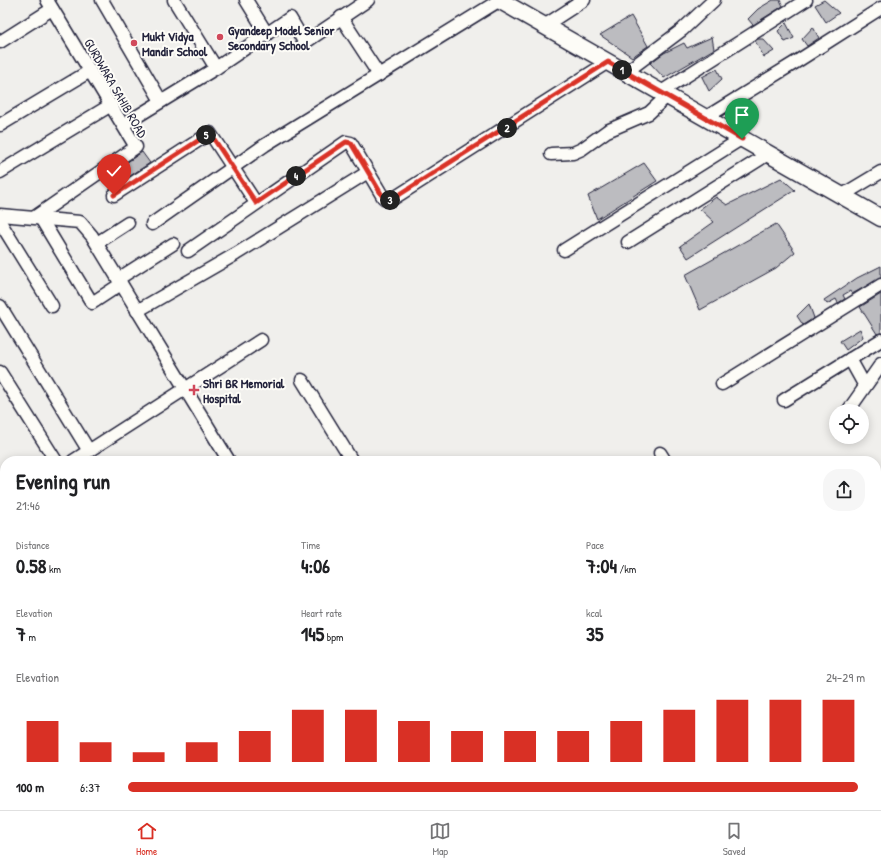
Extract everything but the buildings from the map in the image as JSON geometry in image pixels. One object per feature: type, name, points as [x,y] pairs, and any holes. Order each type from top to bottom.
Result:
[{"type":"main road","points":[[500,0],[881,218]]},
{"type":"street","points":[[102,0],[161,101]]},
{"type":"street","points":[[174,0],[216,68]]},
{"type":"street","points":[[246,0],[267,34]]},
{"type":"street","points":[[123,124],[216,68],[290,18],[303,40],[307,41],[368,0]]},
{"type":"street","points":[[152,224],[265,145],[500,0]]},
{"type":"street","points":[[544,26],[584,0]]},
{"type":"street","points":[[626,72],[682,30],[714,0]]},
{"type":"street","points":[[551,154],[573,153],[582,149],[607,131],[649,113],[664,94],[806,0]]},
{"type":"street","points":[[0,42],[49,5]]},
{"type":"street","name":"GURDWARA SAHIB ROAD","points":[[38,217],[136,147],[49,5]]},
{"type":"street","points":[[705,118],[881,8]]},
{"type":"street","points":[[342,18],[379,75]]},
{"type":"street","points":[[188,251],[346,142],[351,143],[385,199],[391,200],[608,62]]},
{"type":"street","points":[[0,125],[90,71]]},
{"type":"street","points":[[0,172],[111,105]]},
{"type":"street","points":[[114,195],[210,133],[234,167],[256,203]]},
{"type":"street","points":[[564,250],[742,139]]},
{"type":"street","points":[[628,242],[768,154]]},
{"type":"street","points":[[137,311],[236,254],[368,172]]},
{"type":"street","points":[[842,196],[881,172]]},
{"type":"street","points":[[0,215],[38,217],[80,222],[96,243],[226,456]]},
{"type":"street","points":[[38,217],[92,303],[173,244]]},
{"type":"street","points":[[0,222],[52,306]]},
{"type":"street","points":[[96,243],[128,224]]},
{"type":"street","points":[[722,384],[881,286]]},
{"type":"street","points":[[0,306],[89,451]]},
{"type":"street","points":[[81,456],[261,340]]},
{"type":"street","points":[[784,400],[850,359],[880,343]]},
{"type":"street","points":[[850,359],[865,386]]},
{"type":"street","points":[[853,404],[881,364]]},
{"type":"street","points":[[0,372],[53,456]]},
{"type":"street","points":[[302,380],[349,456]]},
{"type":"place","name":"Gyandeep Model Senior Secondary School","points":[[220,37]]},
{"type":"place","name":"Mukt Vidya Mandir School","points":[[134,43]]},
{"type":"place","name":"Shri BR Memorial Hospital","points":[[194,390]]},
{"type":"route","points":[[114,195],[210,133],[234,167],[256,203],[346,142],[351,143],[383,197],[388,201],[512,125],[608,62],[742,139]]}]
